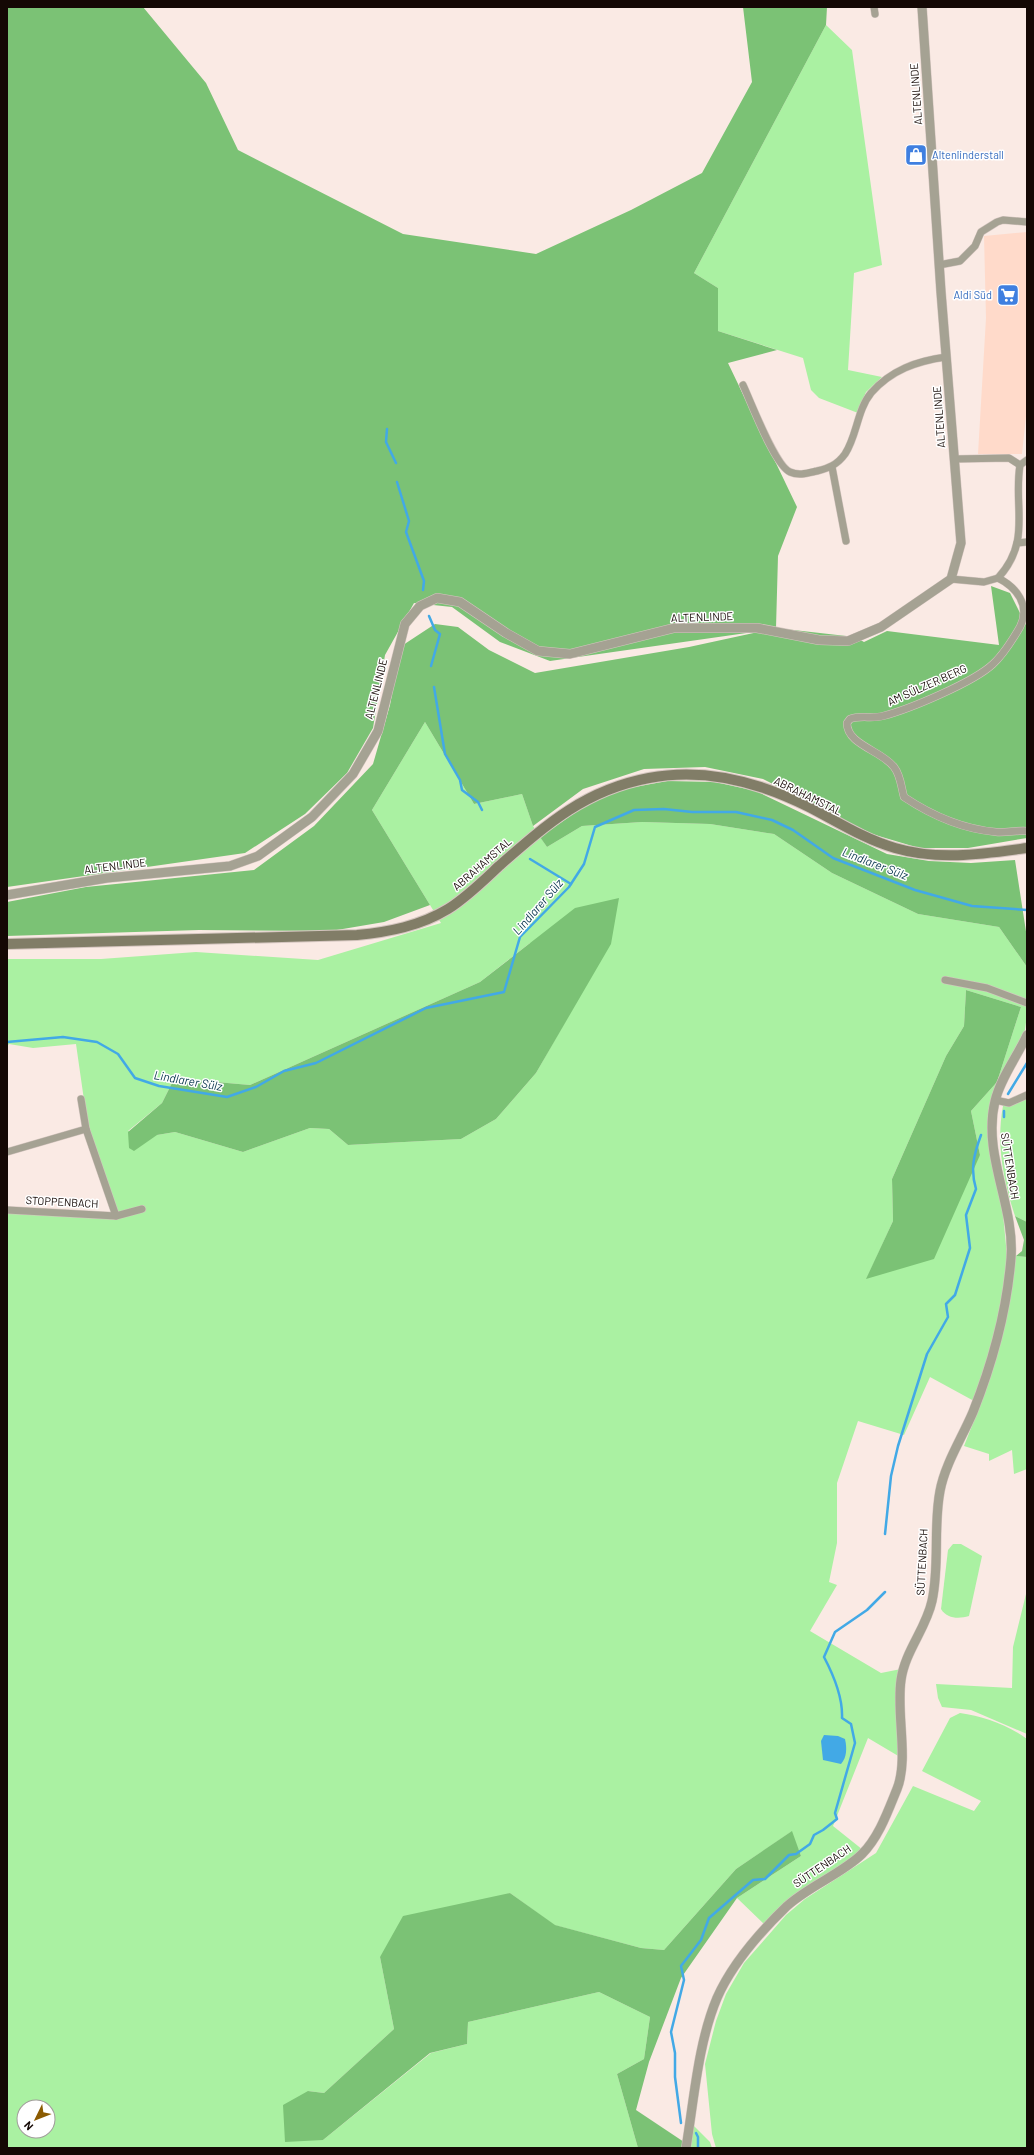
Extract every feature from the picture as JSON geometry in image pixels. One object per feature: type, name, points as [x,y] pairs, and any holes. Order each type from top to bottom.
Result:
[{"type":"main road","name":"ABRAHAMSTAL","points":[[7,944],[357,935],[389,932],[421,922],[449,908],[533,836],[571,808],[598,792],[648,778],[672,775],[704,775],[730,778],[755,784],[796,801],[862,836],[896,849],[920,854],[957,856],[1027,848]]},
{"type":"street","name":"ALTENLINDE","points":[[7,895],[107,878],[230,866],[258,856],[312,817],[353,774],[378,731],[406,624],[420,606],[437,598],[460,602],[506,633],[538,651],[570,654],[674,628],[757,628],[819,640],[848,641],[881,627],[951,579],[961,542],[946,357],[922,7]]},
{"type":"street","points":[[940,265],[960,261],[975,246],[980,232],[997,222],[1003,220],[1027,222]]},
{"type":"street","points":[[743,385],[779,463],[791,472],[805,474],[832,467],[840,460],[850,446],[870,394],[887,377],[909,366],[930,359],[946,357]]},
{"type":"street","points":[[954,459],[1009,458],[1020,464]]},
{"type":"street","points":[[1020,464],[1027,460]]},
{"type":"street","points":[[951,579],[984,582],[998,578],[1010,563],[1020,534],[1017,482],[1020,464]]},
{"type":"street","points":[[832,467],[846,541]]},
{"type":"street","points":[[1017,543],[1027,542]]},
{"type":"street","name":"AM SÜLZER BERG","points":[[998,578],[1007,582],[1018,592],[1022,600],[1024,616],[1017,632],[992,665],[967,681],[900,711],[881,717],[850,719],[847,723],[847,729],[850,736],[856,741],[883,756],[894,767],[899,776],[904,797],[914,804],[935,815],[979,830],[998,832],[1027,831]]},
{"type":"street","points":[[945,980],[987,988],[1027,1003]]},
{"type":"street","name":"SÜTTENBACH","points":[[686,2148],[708,2030],[720,1992],[744,1954],[791,1902],[865,1851],[878,1829],[901,1778],[902,1764],[899,1704],[901,1681],[908,1654],[925,1623],[932,1602],[935,1582],[936,1524],[940,1489],[971,1416],[987,1372],[996,1339],[1009,1276],[1011,1257],[1010,1234],[992,1142],[992,1120],[1001,1084],[1027,1035]]},
{"type":"street","points":[[996,1100],[1010,1103],[1027,1095]]},
{"type":"street","name":"STOPPENBACH","points":[[81,1099],[86,1129],[116,1216]]},
{"type":"street","points":[[7,1152],[86,1129]]},
{"type":"street","name":"STOPPENBACH","points":[[7,1210],[116,1216],[142,1209]]},
{"type":"shaded area","points":[[1027,232],[1027,407],[1022,454],[978,454],[986,318],[984,236]]},
{"type":"green space","points":[[7,7],[143,7],[206,83],[238,150],[403,234],[536,254],[631,210],[702,173],[752,82],[743,7],[827,7],[826,25],[694,273],[718,288],[718,331],[777,350],[728,363],[797,507],[778,556],[776,628],[855,637],[864,642],[887,631],[999,645],[991,586],[1010,593],[1027,627],[1027,838],[968,848],[919,848],[872,834],[763,779],[705,767],[644,769],[583,789],[533,826],[522,794],[474,804],[425,722],[372,810],[430,905],[384,922],[331,931],[199,930],[7,936],[7,902],[86,887],[254,870],[314,826],[373,764],[390,705],[400,647],[435,624],[458,627],[489,650],[535,673],[689,647],[767,630],[550,661],[500,642],[452,607],[414,603],[385,655],[373,728],[347,773],[305,814],[245,853],[7,887]]},
{"type":"green space","points":[[826,25],[852,50],[882,265],[854,273],[848,370],[882,377],[866,392],[858,413],[819,398],[811,390],[803,358],[718,331],[718,288],[694,273]]},
{"type":"green space","points":[[425,722],[474,804],[522,794],[533,826],[547,847],[582,826],[642,822],[710,824],[774,834],[832,873],[918,914],[999,927],[1027,967],[1027,1015],[1025,1030],[990,1111],[1003,1214],[1009,1277],[994,1339],[974,1401],[930,1377],[904,1435],[858,1421],[837,1483],[837,1543],[829,1582],[837,1585],[810,1631],[881,1673],[901,1669],[900,1757],[868,1738],[833,1826],[863,1850],[766,1926],[737,1898],[801,1856],[791,1832],[736,1869],[664,1950],[641,1948],[554,1925],[510,1893],[380,1957],[394,2029],[324,2093],[308,2091],[323,2140],[431,2053],[467,2044],[468,2022],[599,1992],[650,2017],[644,2059],[617,2074],[638,2148],[7,2148],[7,1213],[115,1216],[90,1142],[76,1044],[33,1048],[9,1044],[7,1046],[7,959],[101,959],[196,952],[318,960],[441,923],[372,810]],"holes":[[[530,943],[569,1015],[536,1073],[496,1119],[461,1139],[348,1145],[329,1129],[310,1128],[243,1152],[175,1132],[157,1135],[128,1131],[162,1103],[172,1083],[193,1080],[250,1085],[480,982]],[[966,990],[1021,1007],[997,1082],[971,1111],[980,1155],[867,1278],[893,1221],[892,1179],[946,1056],[964,1026]]]},
{"type":"green space","points":[[667,781],[715,782],[756,791],[887,854],[929,861],[971,863],[1015,860],[1027,938],[1027,967],[999,927],[918,914],[832,873],[774,834],[710,824],[642,822],[582,826],[547,847],[540,837],[592,801],[624,789]]},
{"type":"green space","points":[[619,898],[611,944],[536,1073],[496,1119],[461,1139],[348,1145],[329,1129],[310,1128],[243,1152],[175,1132],[157,1135],[134,1151],[129,1148],[128,1132],[162,1103],[172,1083],[193,1080],[250,1085],[480,982],[575,908]]},
{"type":"green space","points":[[966,990],[1021,1007],[997,1082],[971,1111],[980,1155],[934,1259],[866,1279],[893,1221],[892,1179],[946,1056],[964,1026]]},
{"type":"green space","points":[[1027,1097],[1027,1222],[1015,1216],[1004,1175],[1000,1134],[1003,1106]]},
{"type":"green space","points":[[1015,1216],[1027,1222],[1027,1257],[1016,1256],[1022,1251],[1024,1240]]},
{"type":"green space","points":[[1016,1256],[1027,1257],[1027,1469],[1014,1474],[1012,1450],[989,1461],[989,1454],[964,1446],[984,1395],[1003,1332]]},
{"type":"green space","points":[[953,1544],[961,1544],[982,1556],[969,1616],[961,1618],[946,1615],[941,1609],[948,1550]]},
{"type":"green space","points":[[1027,1590],[1027,1734],[971,1710],[942,1707],[938,1698],[936,1684],[1012,1688],[1013,1647]]},
{"type":"green space","points":[[960,1713],[978,1716],[995,1722],[1012,1729],[1027,1739],[1027,2148],[716,2148],[712,2134],[705,2064],[716,2021],[726,1994],[744,1963],[786,1915],[805,1899],[876,1853],[913,1786],[974,1811],[981,1801],[922,1771],[950,1718]]},
{"type":"green space","points":[[792,1831],[801,1856],[737,1898],[681,1978],[649,2062],[636,2110],[684,2142],[683,2148],[638,2148],[617,2074],[644,2059],[650,2017],[599,1992],[468,2022],[467,2044],[430,2053],[323,2140],[285,2142],[283,2105],[308,2091],[324,2093],[394,2029],[380,1957],[403,1916],[510,1893],[555,1925],[641,1948],[664,1950],[736,1869]]},
{"type":"green space","points":[[694,2126],[710,2142],[712,2148],[690,2148]]},
{"type":"water","points":[[824,1735],[838,1736],[845,1739],[846,1752],[841,1764],[823,1760],[821,1741]]},
{"type":"waterway","points":[[387,429],[386,442],[396,463]]},
{"type":"waterway","points":[[397,482],[409,521],[406,532],[424,581],[423,590]]},
{"type":"waterway","points":[[429,616],[435,630],[440,634],[431,666]]},
{"type":"waterway","points":[[434,687],[445,754],[460,780],[462,790],[478,802],[482,810]]},
{"type":"waterway","name":"Lindlarer Sülz","points":[[7,1042],[63,1037],[97,1042],[118,1054],[135,1078],[159,1086],[227,1097],[256,1087],[284,1071],[316,1063],[426,1008],[504,992],[520,937],[569,887],[584,864],[595,827],[634,810],[664,809],[692,812],[736,812],[772,820],[793,830],[833,858],[915,890],[972,906],[1027,910]]},
{"type":"waterway","points":[[530,859],[571,884]]},
{"type":"waterway","points":[[1008,1094],[1027,1063]]},
{"type":"waterway","points":[[1004,1111],[1004,1117]]},
{"type":"waterway","points":[[885,1534],[891,1476],[898,1446],[927,1354],[948,1317],[946,1304],[955,1295],[970,1248],[966,1215],[976,1189],[973,1168],[976,1149],[981,1135]]},
{"type":"waterway","points":[[681,2123],[675,2077],[675,2053],[671,2032],[684,1980],[681,1966],[701,1940],[709,1918],[753,1880],[765,1879],[789,1855],[796,1854],[810,1844],[814,1835],[837,1819],[835,1813],[855,1743],[851,1724],[842,1718],[841,1702],[837,1687],[824,1657],[835,1632],[867,1610],[885,1592]]},
{"type":"waterway","points":[[696,2133],[698,2137],[698,2148]]},
{"type":"place","name":"Altenlinderstall","points":[[916,155]]},
{"type":"place","name":"Aldi Süd","points":[[1008,295]]}]
